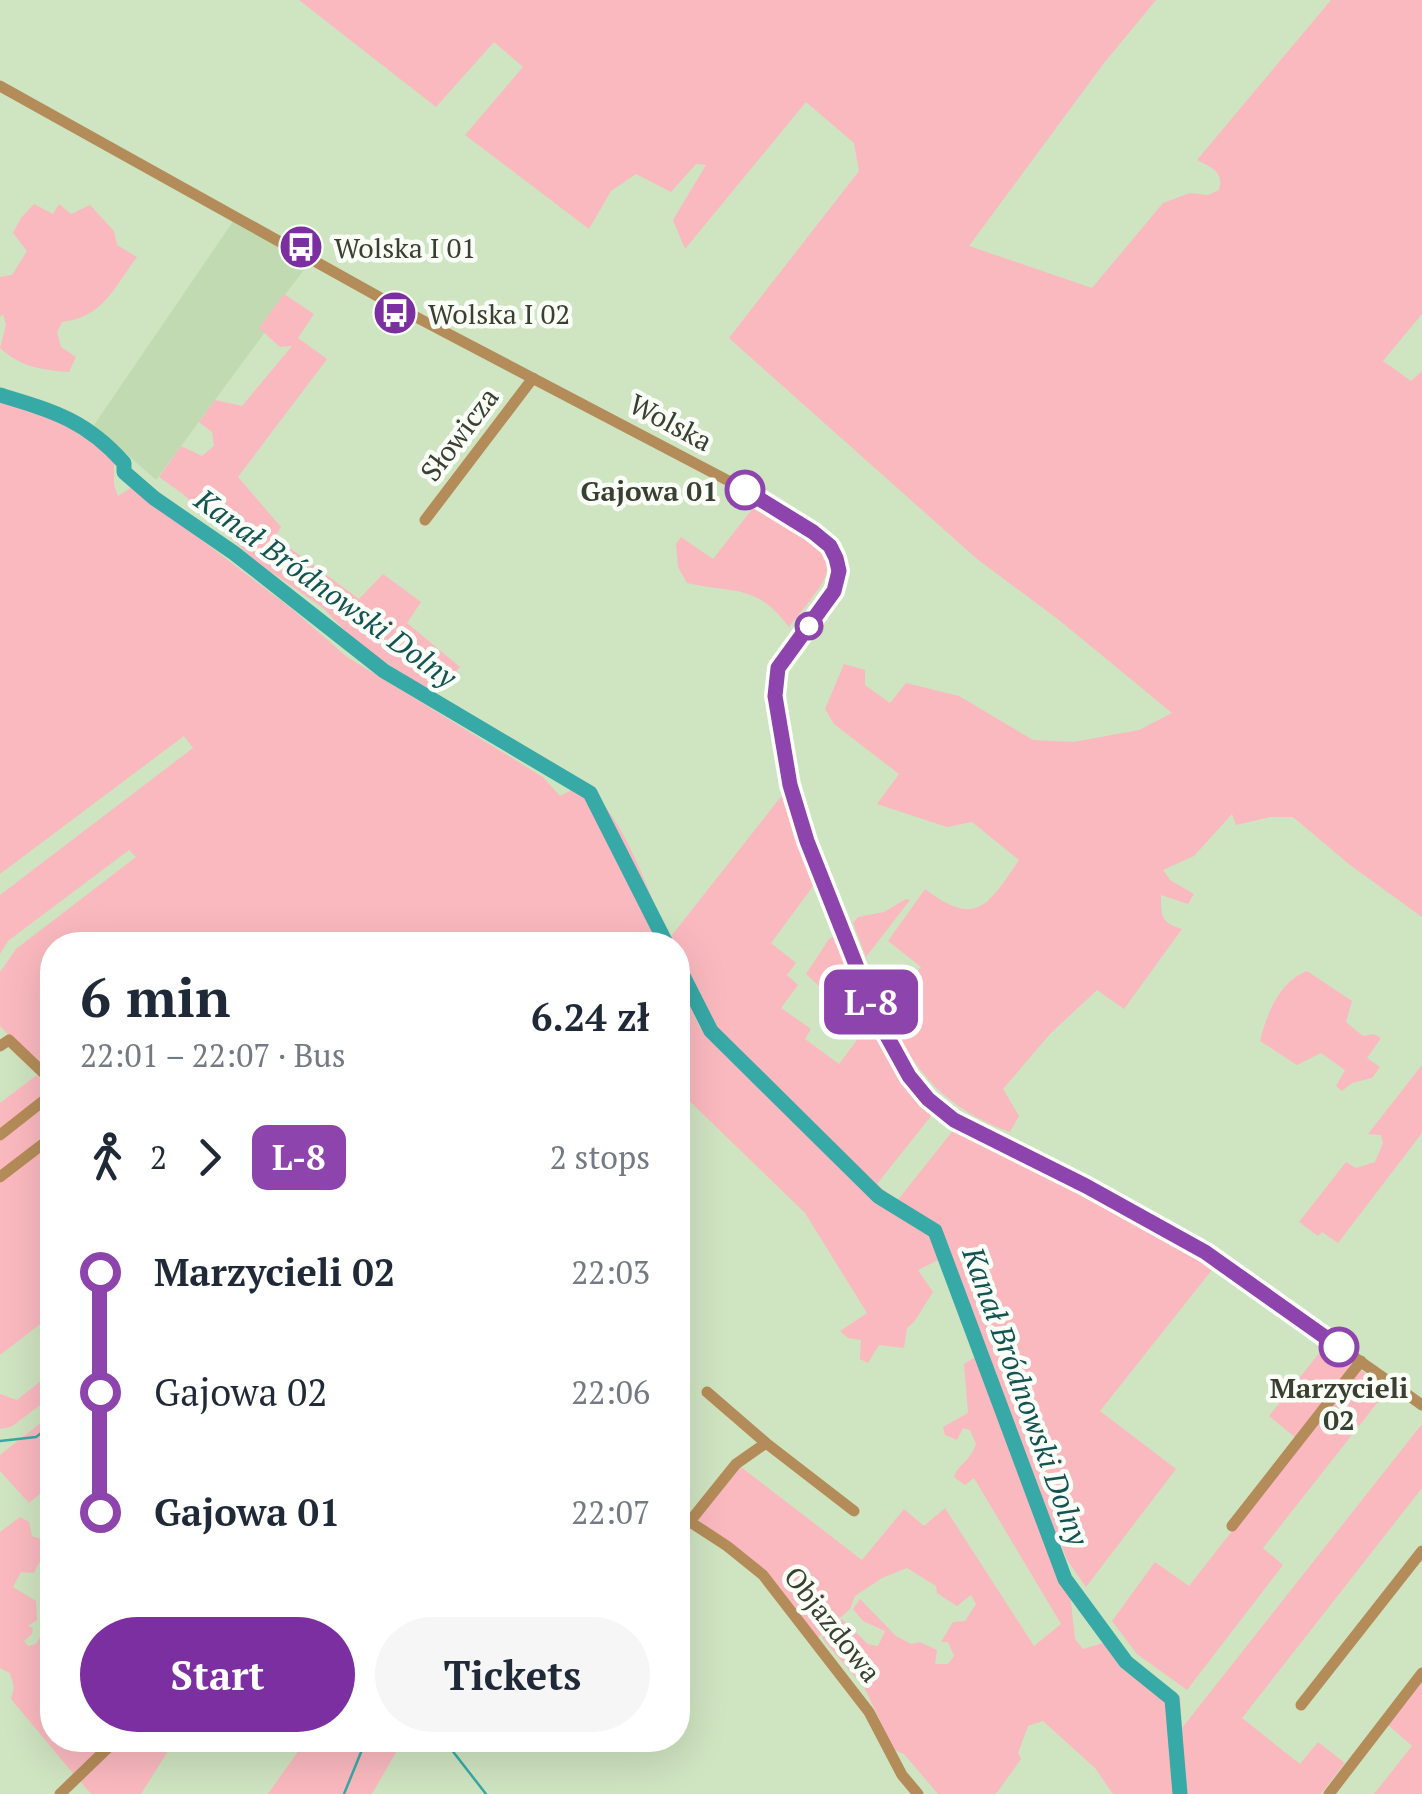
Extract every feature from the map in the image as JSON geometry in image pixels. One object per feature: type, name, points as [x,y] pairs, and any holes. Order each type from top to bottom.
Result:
[{"type":"street","name":"Wolska","points":[[0,86],[784,512],[830,546],[839,571],[834,591],[778,668],[775,696],[798,813],[870,1001],[896,1055],[928,1099],[954,1120],[1086,1186],[1205,1252],[1360,1362]]},
{"type":"street","name":"Słowicza","points":[[425,520],[533,378]]},
{"type":"street","points":[[4,1043],[40,1072]]},
{"type":"street","points":[[0,1134],[40,1103]]},
{"type":"street","points":[[0,1177],[40,1146]]},
{"type":"street","points":[[1232,1526],[1360,1362],[1422,1405]]},
{"type":"street","points":[[707,1392],[854,1511]]},
{"type":"street","points":[[690,1520],[736,1464],[766,1443]]},
{"type":"street","name":"Objazdowa","points":[[690,1520],[763,1576],[870,1712],[902,1774],[918,1794]]},
{"type":"street","points":[[1301,1706],[1422,1551]]},
{"type":"street","points":[[1328,1794],[1422,1672]]},
{"type":"street","points":[[60,1794],[104,1752]]},
{"type":"shaded area","points":[[299,0],[1156,0],[1104,63],[969,246],[1092,288],[1163,203],[1190,193],[1208,195],[1219,190],[1218,174],[1197,160],[1331,0],[1422,0],[1422,314],[1383,361],[1411,381],[1422,371],[1422,917],[1350,865],[1293,817],[1271,817],[1236,825],[1232,814],[1194,856],[1163,870],[1170,880],[1194,894],[1188,904],[1161,895],[1164,918],[1182,929],[1124,1009],[1097,990],[1050,1034],[1003,1089],[1019,1116],[1010,1132],[984,1121],[943,1094],[912,1059],[876,990],[905,983],[921,967],[888,941],[925,889],[957,907],[979,906],[989,900],[1019,860],[972,822],[947,827],[877,804],[899,774],[834,724],[825,709],[844,664],[865,670],[865,685],[890,703],[906,683],[959,696],[1033,740],[1073,742],[1139,730],[1172,713],[977,559],[729,338],[859,171],[854,143],[806,102],[685,249],[673,220],[706,165],[696,164],[671,192],[636,174],[611,191],[589,229],[465,135],[523,67],[494,42],[436,107]]},
{"type":"shaded area","points":[[34,204],[53,214],[59,204],[71,214],[90,205],[114,231],[117,245],[137,257],[98,307],[62,322],[57,332],[61,347],[76,357],[69,372],[32,366],[0,348],[6,325],[3,314],[0,317],[0,277],[12,275],[27,251],[13,233]]},
{"type":"shaded area","points":[[234,220],[310,262],[260,327],[265,332],[156,480],[94,425]]},
{"type":"shaded area","points":[[284,294],[314,314],[298,338],[327,359],[238,477],[281,527],[275,537],[359,599],[383,574],[421,602],[407,623],[460,667],[437,692],[357,643],[323,608],[258,563],[159,477],[181,446],[202,456],[214,446],[212,432],[199,422],[215,400],[242,406],[292,346],[280,347],[259,328]]},
{"type":"shaded area","points":[[0,400],[61,417],[114,463],[118,496],[132,487],[292,609],[347,657],[543,777],[560,796],[584,784],[624,835],[666,932],[40,932],[40,1067],[0,1026],[0,972],[16,949],[136,857],[129,850],[8,941],[0,954],[0,895],[193,748],[184,736],[0,874]]},
{"type":"shaded area","points":[[757,503],[802,531],[822,551],[826,562],[820,586],[789,627],[755,597],[687,583],[678,567],[676,544],[681,537],[713,559]]},
{"type":"shaded area","points":[[783,794],[817,881],[771,943],[796,963],[787,975],[798,985],[781,1008],[811,1029],[805,1039],[839,1064],[872,1020],[898,1070],[935,1111],[877,1184],[897,1201],[955,1128],[1082,1190],[1215,1266],[1100,1411],[1176,1469],[1086,1587],[1060,1542],[1049,1550],[1070,1593],[1075,1639],[1083,1649],[1103,1643],[1121,1668],[1168,1702],[1180,1696],[1182,1728],[1422,1424],[1422,1488],[1242,1718],[1300,1764],[1318,1742],[1345,1763],[1321,1794],[1113,1794],[1095,1768],[1043,1721],[1028,1726],[1018,1753],[1021,1759],[996,1794],[938,1794],[904,1754],[894,1750],[865,1689],[822,1638],[842,1619],[868,1644],[878,1646],[885,1631],[863,1621],[853,1609],[860,1599],[896,1636],[937,1650],[935,1664],[948,1664],[954,1656],[948,1642],[941,1642],[953,1622],[965,1621],[976,1604],[971,1595],[957,1606],[937,1593],[936,1586],[907,1568],[882,1578],[855,1596],[850,1609],[815,1640],[759,1568],[697,1519],[741,1467],[862,1560],[904,1509],[924,1526],[945,1508],[1034,1646],[1061,1624],[974,1478],[965,1485],[954,1477],[976,1444],[970,1430],[963,1428],[957,1440],[945,1435],[943,1427],[968,1413],[964,1364],[977,1356],[940,1259],[918,1270],[933,1292],[907,1328],[904,1348],[879,1345],[868,1363],[860,1359],[861,1340],[848,1338],[840,1331],[867,1313],[805,1213],[690,1102],[690,1007],[700,1028],[710,1021],[690,981],[690,932],[675,932]]},
{"type":"shaded area","points":[[910,900],[866,957],[853,923],[858,917],[884,912]]},
{"type":"shaded area","points":[[837,934],[853,974],[834,1000],[806,974],[829,939]]},
{"type":"shaded area","points":[[1307,971],[1352,1001],[1346,1022],[1363,1036],[1374,1034],[1381,1038],[1367,1058],[1380,1067],[1372,1078],[1352,1083],[1342,1091],[1336,1086],[1345,1070],[1321,1053],[1297,1065],[1260,1041],[1282,991]]},
{"type":"shaded area","points":[[1422,1065],[1422,1133],[1338,1243],[1322,1232],[1318,1236],[1299,1222],[1346,1162],[1356,1168],[1375,1162],[1383,1143],[1381,1135],[1368,1134]]},
{"type":"shaded area","points":[[37,1075],[40,1078],[40,1099],[0,1130],[0,1103]]},
{"type":"shaded area","points":[[40,1109],[40,1141],[0,1173],[0,1141]]},
{"type":"shaded area","points":[[40,1150],[40,1324],[0,1355],[0,1181]]},
{"type":"shaded area","points":[[1325,1346],[1354,1366],[1297,1439],[1269,1416]]},
{"type":"shaded area","points":[[1359,1369],[1388,1389],[1263,1548],[1283,1565],[1187,1690],[1137,1654],[1112,1621],[1155,1562],[1189,1586]]},
{"type":"shaded area","points":[[40,1382],[40,1405],[11,1427],[0,1429],[0,1394],[17,1400]]},
{"type":"shaded area","points":[[40,1423],[40,1494],[29,1503],[0,1471],[0,1455]]},
{"type":"shaded area","points":[[20,1517],[29,1522],[32,1536],[40,1539],[40,1563],[34,1573],[21,1572],[13,1587],[36,1601],[37,1620],[28,1626],[33,1628],[32,1634],[24,1641],[28,1646],[36,1644],[40,1637],[40,1734],[11,1699],[14,1687],[10,1673],[0,1668],[0,1532]]},
{"type":"shaded area","points":[[1422,1682],[1422,1794],[1374,1794],[1412,1746],[1388,1725]]},
{"type":"shaded area","points":[[55,1752],[98,1752],[76,1777]]},
{"type":"shaded area","points":[[108,1752],[167,1752],[141,1794],[91,1794],[80,1781]]},
{"type":"shaded area","points":[[298,1752],[396,1752],[372,1794],[268,1794]]},
{"type":"waterway","name":"Kanał Bródnowski Dolny","points":[[0,395],[53,412],[96,436],[124,463],[124,472],[154,498],[234,553],[384,671],[590,793],[660,932]]},
{"type":"waterway","name":"Kanał Bródnowski Dolny","points":[[690,990],[711,1031],[878,1196],[935,1231],[1065,1579],[1126,1662],[1172,1699],[1180,1794]]},
{"type":"waterway","points":[[0,1441],[40,1434]]},
{"type":"waterway","points":[[344,1794],[361,1752]]},
{"type":"waterway","points":[[453,1752],[486,1794]]},
{"type":"bus line","name":"L-8","points":[[745,490],[813,532],[830,546],[836,558],[839,571],[834,591],[778,668],[775,696],[790,785],[807,841],[877,1018],[909,1076],[928,1099],[954,1120],[1086,1186],[1205,1252],[1339,1347]]},
{"type":"place","name":"Wolska I 01","points":[[301,247]]},
{"type":"place","name":"Wolska I 02","points":[[395,313]]},
{"type":"place","name":"Gajowa 01","points":[[745,490]]},
{"type":"place","name":"Marzycieli 02","points":[[1339,1347]]}]
